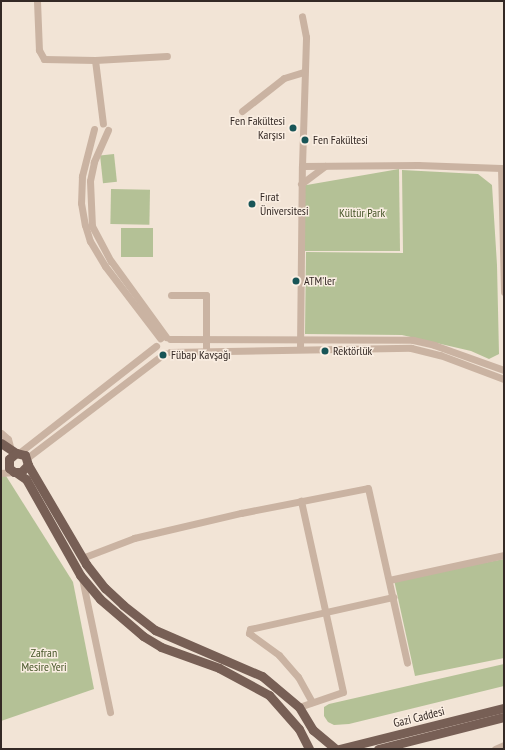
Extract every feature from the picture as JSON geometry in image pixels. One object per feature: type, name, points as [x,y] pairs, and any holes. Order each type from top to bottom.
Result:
[{"type":"main road","points":[[1,443],[27,462],[82,558],[104,588],[140,620],[179,642],[254,670],[299,707],[313,730],[338,749]]},
{"type":"main road","points":[[10,468],[15,452]]},
{"type":"main road","points":[[1,454],[10,468],[26,479],[52,529],[82,578],[100,599],[143,636],[161,646],[238,677],[269,695],[299,729],[309,749]]},
{"type":"main road","points":[[10,468],[24,471],[27,462]]},
{"type":"main road","name":"Gazi Caddesi","points":[[338,749],[504,708]]},
{"type":"main road","name":"Gazi Caddesi","points":[[378,749],[504,717]]},
{"type":"street","points":[[37,1],[39,50],[44,58],[95,60],[167,56]]},
{"type":"street","points":[[300,348],[301,184],[305,22],[302,16]]},
{"type":"street","points":[[95,60],[103,124]]},
{"type":"street","points":[[242,111],[284,78],[304,72]]},
{"type":"street","points":[[27,462],[168,352],[173,344],[165,338],[105,266],[90,241],[81,203],[82,176],[94,129]]},
{"type":"street","points":[[108,130],[94,162],[90,181],[92,226],[111,260],[165,338]]},
{"type":"street","points":[[302,166],[418,165],[501,168],[504,292]]},
{"type":"street","points":[[301,184],[325,166]]},
{"type":"street","points":[[171,295],[206,295],[206,351]]},
{"type":"street","points":[[1,433],[8,439],[15,452],[165,338],[413,340],[434,345],[504,370]]},
{"type":"street","points":[[156,346],[160,352],[300,348],[411,348],[440,355],[504,379]]},
{"type":"street","points":[[1,473],[10,468]]},
{"type":"street","points":[[82,558],[134,538],[368,488],[407,663]]},
{"type":"street","points":[[299,707],[343,692],[302,501]]},
{"type":"street","points":[[389,580],[504,555]]},
{"type":"street","points":[[82,578],[110,712]]},
{"type":"street","points":[[312,702],[298,677],[279,655],[249,632],[251,628],[326,613],[393,597]]},
{"type":"street","points":[[495,749],[504,746]]},
{"type":"green space","points":[[114,154],[117,182],[103,183],[100,155]]},
{"type":"green space","name":"Kültür Park","points":[[399,169],[400,251],[302,251],[301,186]]},
{"type":"green space","points":[[402,170],[478,174],[492,185],[497,265],[499,354],[489,359],[471,351],[402,335],[305,334],[306,252],[403,253]]},
{"type":"green space","points":[[111,189],[150,190],[149,225],[110,224]]},
{"type":"green space","points":[[121,228],[137,228],[137,257],[121,257]]},
{"type":"green space","points":[[137,228],[153,228],[153,257],[137,257]]},
{"type":"green space","name":"Zafran Mesire Yeri","points":[[1,468],[73,582],[94,689],[1,721]]},
{"type":"green space","points":[[504,559],[504,658],[415,676],[394,580]]},
{"type":"green space","points":[[504,664],[504,686],[349,724],[334,725],[328,722],[324,716],[324,707],[329,704]]},
{"type":"place","name":"Fen Fakültesi Karşısı","points":[[293,128]]},
{"type":"place","name":"Fen Fakültesi","points":[[305,140]]},
{"type":"place","name":"Fırat Üniversitesi","points":[[252,204]]},
{"type":"place","name":"ATM'ler","points":[[296,281]]},
{"type":"place","name":"Rektörlük","points":[[325,351]]},
{"type":"place","name":"Fübap Kavşağı","points":[[163,355]]}]
